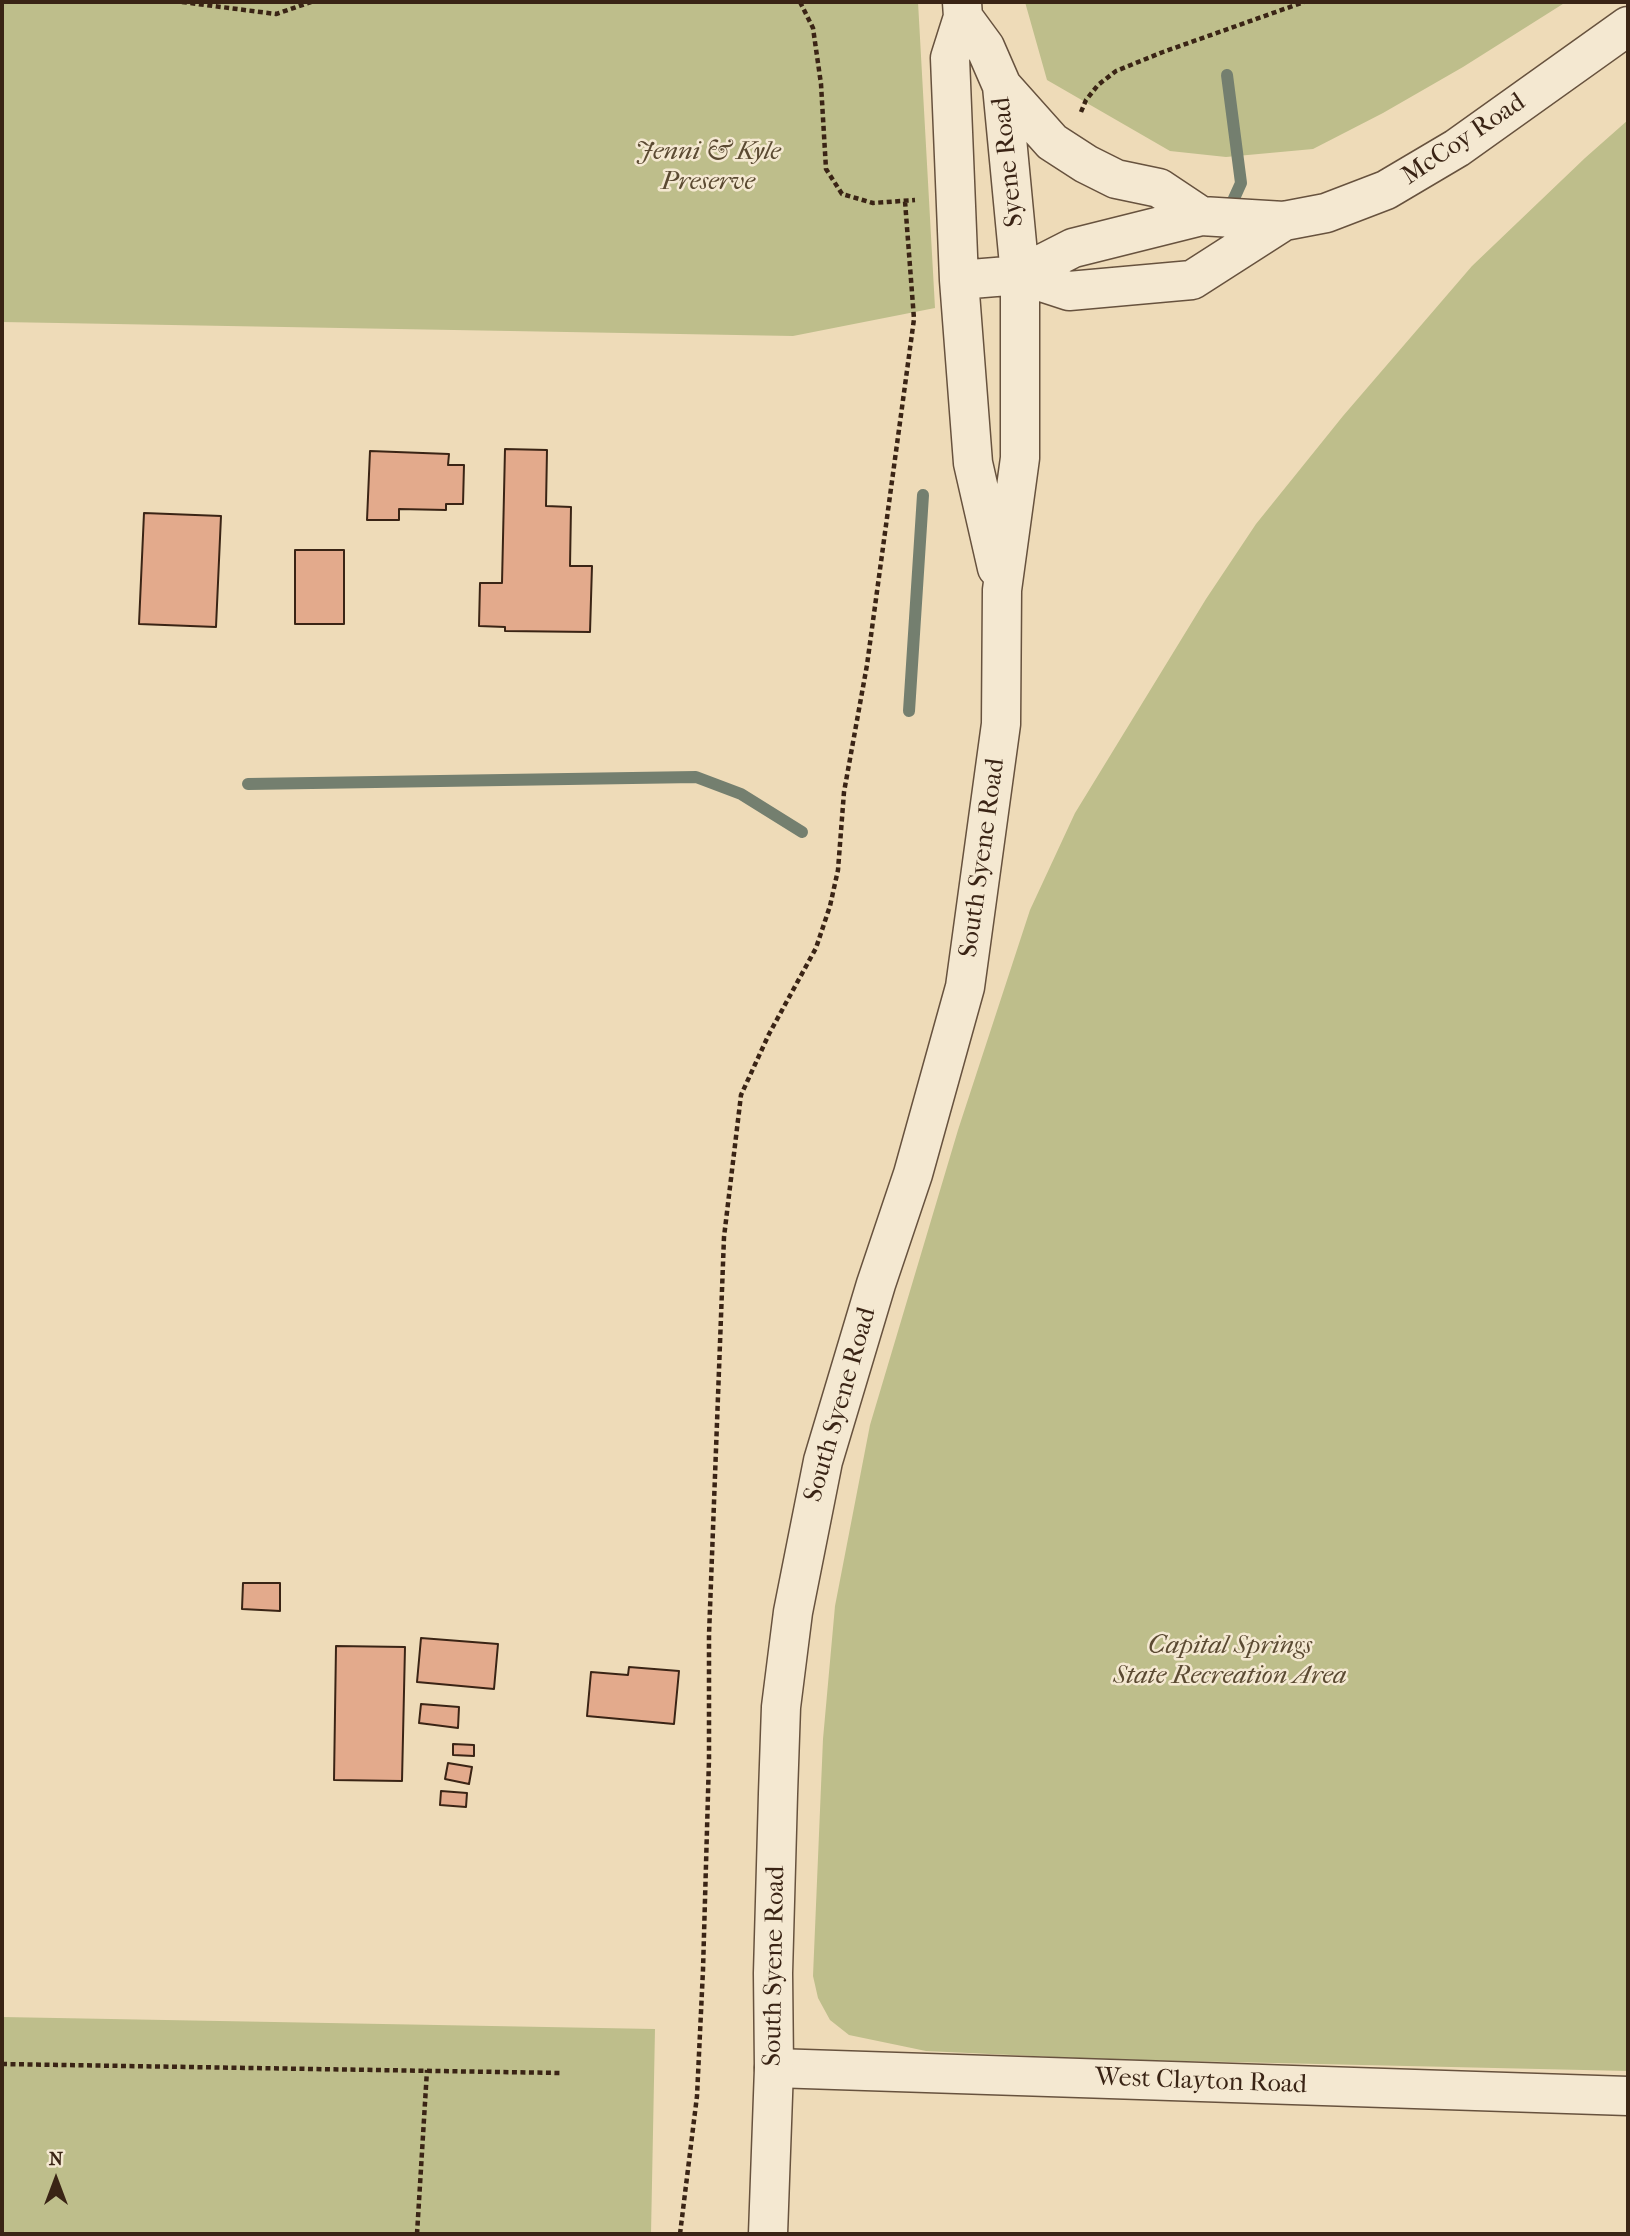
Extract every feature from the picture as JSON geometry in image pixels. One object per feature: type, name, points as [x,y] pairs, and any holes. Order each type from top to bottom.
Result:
[{"type":"street","name":"Syene Road","points":[[963,9],[985,47],[1002,86],[1020,275]]},
{"type":"street","name":"Syene Road","points":[[959,280],[950,58],[963,9]]},
{"type":"street","name":"McCoy Road","points":[[959,280],[1020,275],[1073,248],[1201,216],[1284,221],[1326,213],[1387,190],[1457,148],[1628,26]]},
{"type":"street","points":[[1002,86],[1052,142],[1116,179],[1158,188],[1201,216]]},
{"type":"street","name":"McCoy Road","points":[[1020,275],[1069,291],[1192,280],[1284,221]]},
{"type":"street","name":"South Syene Road","points":[[768,2234],[781,1707],[793,1612],[823,1461],[876,1284],[913,1174],[965,987],[1001,724],[1002,590],[1020,458],[1020,275]]},
{"type":"street","name":"South Syene Road","points":[[959,280],[973,463],[1002,590]]},
{"type":"street","name":"West Clayton Road","points":[[774,2068],[1628,2096]]},
{"type":"path","points":[[182,2],[276,15],[311,2]]},
{"type":"path","points":[[680,2234],[697,2096],[703,1979],[709,1759],[709,1635],[725,1224],[741,1095],[769,1034],[816,948],[838,870],[844,792],[867,664],[914,319],[905,201],[873,204],[842,194],[826,169],[821,84],[813,28],[800,2]]},
{"type":"path","points":[[1086,100],[1098,85],[1116,71],[1304,2]]},
{"type":"path","points":[[2,2064],[562,2073]]},
{"type":"path","points":[[417,2234],[427,2070]]},
{"type":"green space","name":"Jenni & Kyle Preserve","points":[[2,2],[918,2],[935,308],[793,336],[2,322]]},
{"type":"green space","points":[[1025,2],[1566,2],[1463,67],[1313,149],[1226,157],[1170,151],[1047,80]]},
{"type":"green space","name":"Capital Springs State Recreation Area","points":[[1628,120],[1628,2071],[1097,2059],[926,2051],[849,2035],[830,2020],[818,1998],[813,1976],[823,1739],[835,1606],[870,1425],[958,1130],[1030,910],[1075,813],[1206,599],[1256,524],[1343,416],[1472,266]]},
{"type":"green space","points":[[2,2017],[655,2029],[651,2234],[2,2234]]},
{"type":"building","points":[[505,449],[547,450],[546,506],[571,507],[570,566],[592,566],[590,632],[505,631],[505,627],[479,626],[480,583],[502,583]]},
{"type":"building","points":[[370,451],[449,454],[448,465],[464,465],[463,504],[446,504],[446,510],[399,509],[399,520],[367,520]]},
{"type":"building","points":[[144,513],[221,516],[216,627],[139,624]]},
{"type":"building","points":[[295,550],[344,550],[344,624],[295,624]]},
{"type":"building","points":[[243,1583],[280,1583],[280,1611],[242,1609]]},
{"type":"building","points":[[421,1638],[498,1644],[494,1689],[417,1682]]},
{"type":"building","points":[[336,1646],[405,1647],[402,1781],[334,1780]]},
{"type":"building","points":[[629,1667],[679,1671],[674,1724],[587,1716],[591,1672],[628,1675]]},
{"type":"building","points":[[421,1704],[459,1707],[458,1728],[419,1723]]},
{"type":"building","points":[[453,1744],[474,1745],[474,1756],[453,1755]]},
{"type":"building","points":[[448,1763],[472,1767],[469,1784],[445,1779]]},
{"type":"building","points":[[441,1791],[467,1793],[466,1807],[440,1805]]},
{"type":"waterway","points":[[1227,75],[1241,183],[1227,214]]},
{"type":"waterway","points":[[909,711],[923,495]]},
{"type":"waterway","points":[[248,784],[696,777],[741,794],[802,832]]}]
